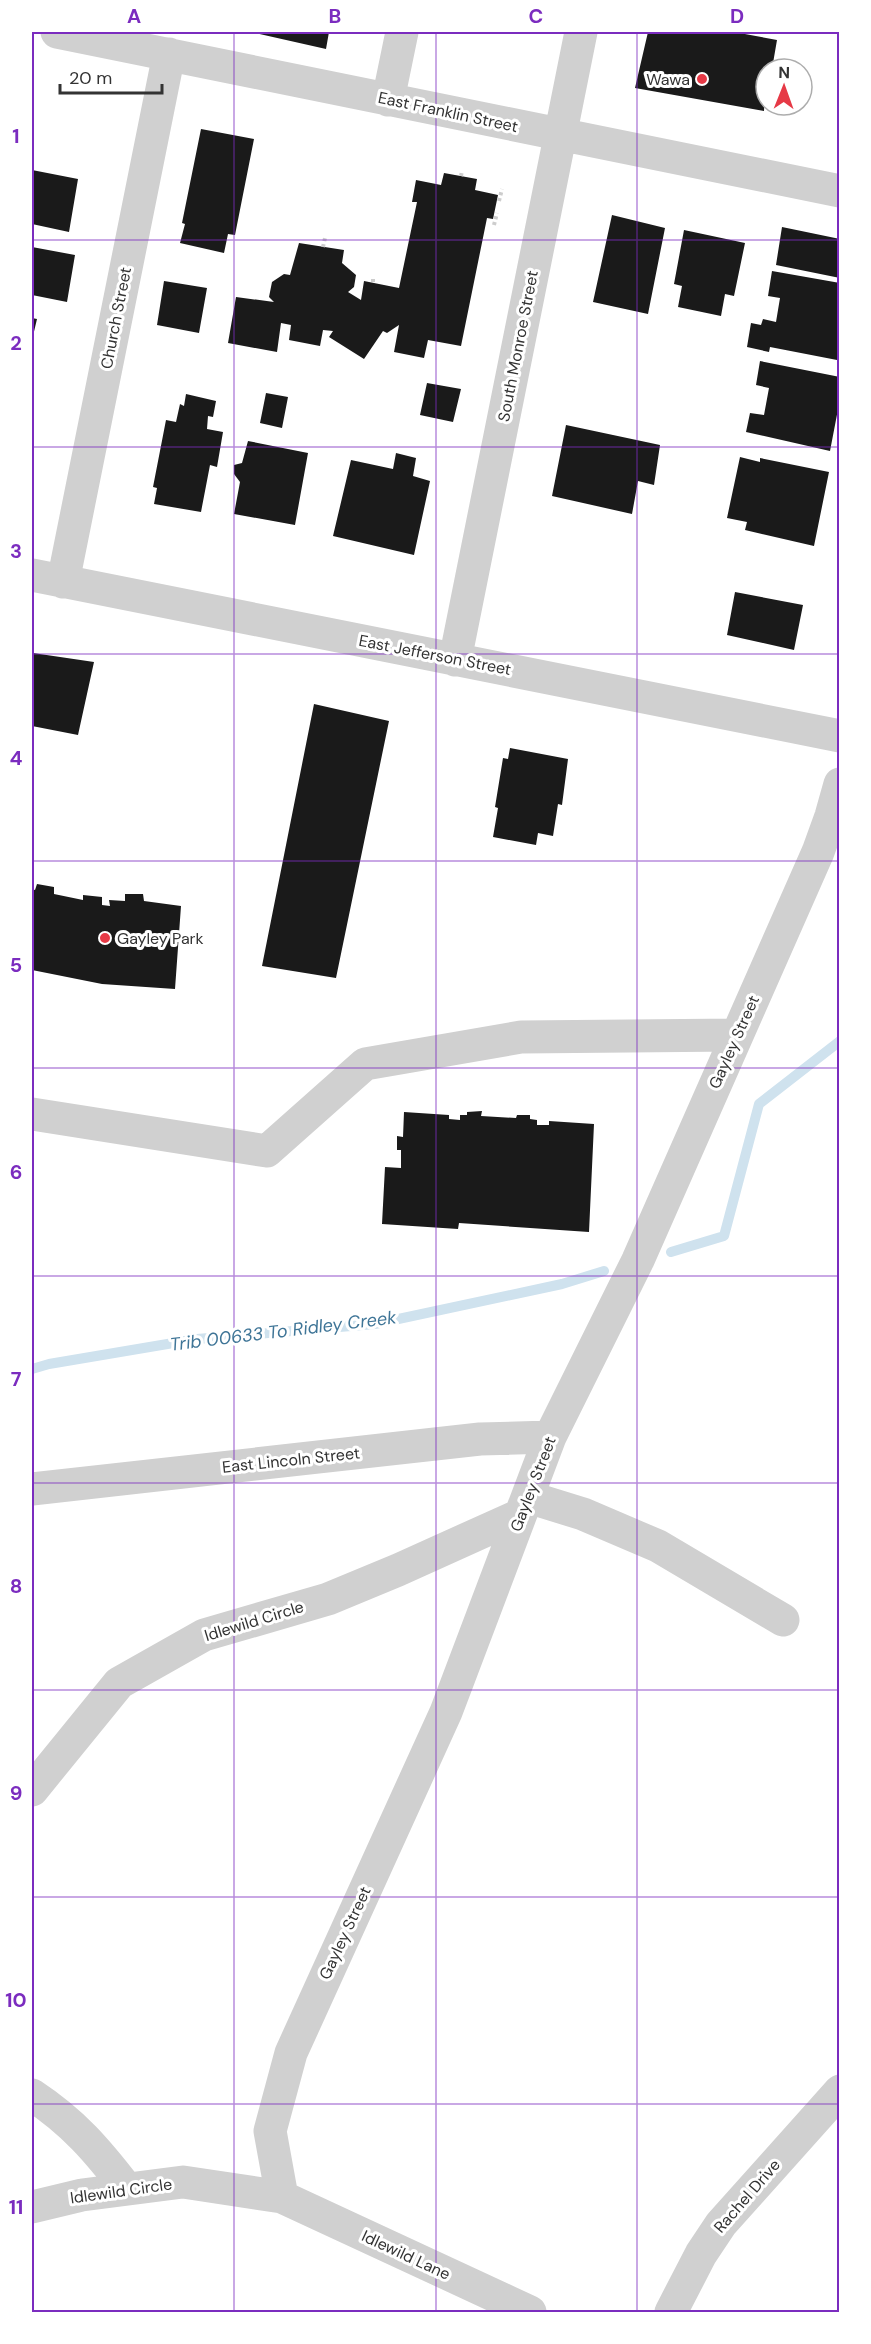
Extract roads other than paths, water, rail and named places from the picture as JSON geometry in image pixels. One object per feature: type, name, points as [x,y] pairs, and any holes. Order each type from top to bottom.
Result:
[{"type":"street","name":"East Franklin Street","points":[[57,32],[840,191]]},
{"type":"street","points":[[388,100],[402,32]]},
{"type":"street","name":"South Monroe Street","points":[[455,660],[561,134],[574,33]]},
{"type":"street","name":"Church Street","points":[[63,582],[169,54]]},
{"type":"street","name":"East Jefferson Street","points":[[32,575],[840,736]]},
{"type":"street","name":"Gayley Street","points":[[282,2197],[270,2131],[291,2053],[446,1712],[550,1437],[638,1260],[818,852],[840,784]]},
{"type":"street","points":[[32,1114],[267,1151],[365,1064],[521,1037],[737,1035]]},
{"type":"street","name":"East Lincoln Street","points":[[32,1488],[480,1439],[550,1437]]},
{"type":"street","points":[[524,1506],[583,1514],[658,1546],[783,1620]]},
{"type":"street","name":"Idlewild Circle","points":[[32,1790],[119,1683],[204,1635],[328,1599],[398,1570],[524,1506]]},
{"type":"street","name":"Rachel Drive","points":[[671,2313],[701,2254],[721,2224],[840,2091]]},
{"type":"street","points":[[32,2095],[57,2112],[94,2146],[127,2188]]},
{"type":"street","name":"Idlewild Circle","points":[[32,2207],[82,2195],[183,2182],[282,2197]]},
{"type":"street","name":"Idlewild Lane","points":[[282,2197],[530,2313]]},
{"type":"waterway","name":"Trib 00633 To Ridley Creek","points":[[671,1252],[724,1236],[759,1104],[840,1041]]},
{"type":"waterway","name":"Trib 00633 To Ridley Creek","points":[[32,1369],[49,1364],[197,1339],[375,1324],[562,1284],[604,1271]]},
{"type":"place","name":"Wawa","points":[[702,79]]},
{"type":"place","name":"Gayley Park","points":[[105,938]]}]
